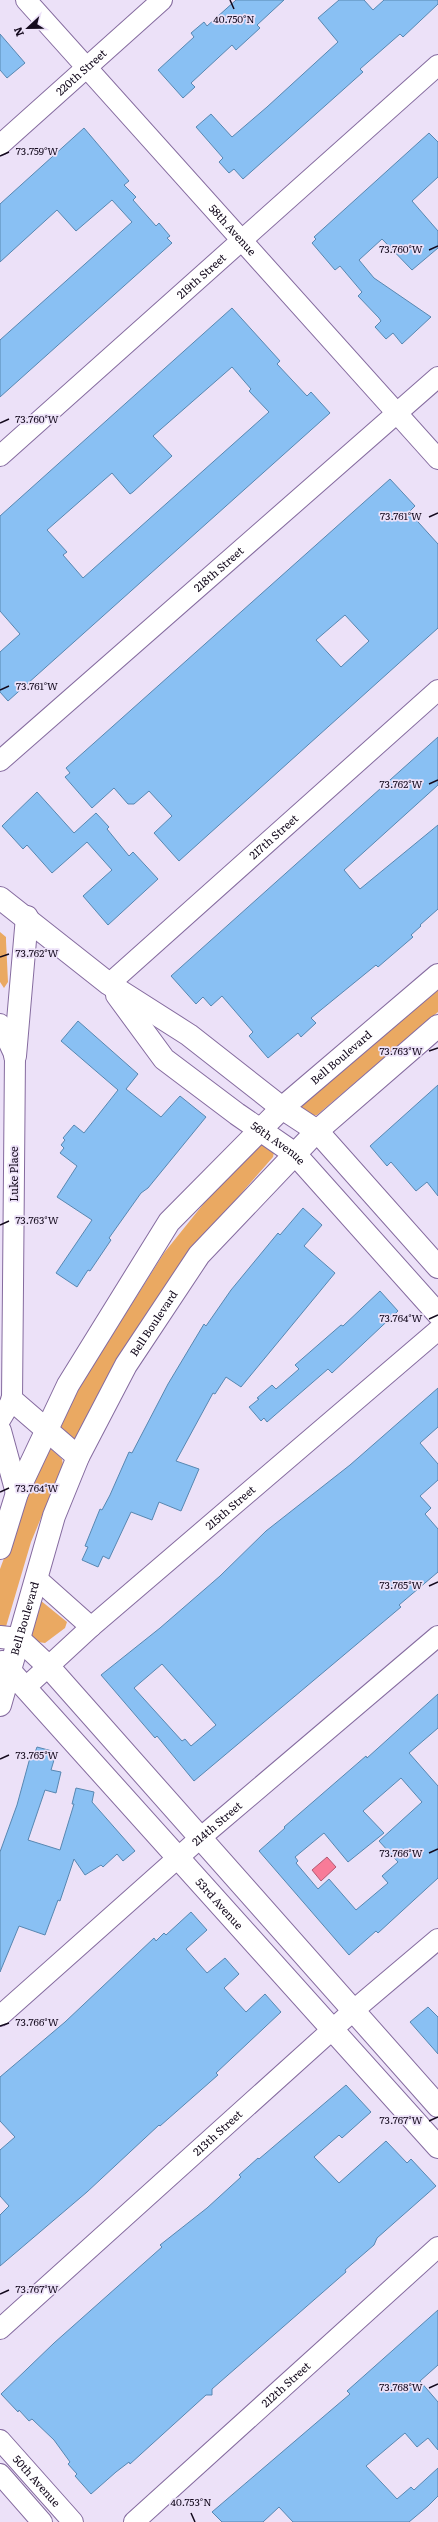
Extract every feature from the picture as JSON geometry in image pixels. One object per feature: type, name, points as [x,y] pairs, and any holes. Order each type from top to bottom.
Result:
[{"type":"street","name":"58th Avenue","points":[[26,0],[438,459]]},
{"type":"street","name":"220th Street","points":[[0,145],[162,0]]},
{"type":"street","name":"219th Street","points":[[0,456],[438,65]]},
{"type":"street","name":"218th Street","points":[[0,760],[438,377]]},
{"type":"street","name":"217th Street","points":[[109,984],[438,690]]},
{"type":"street","name":"56th Avenue","points":[[0,898],[27,917],[109,984],[189,1035],[282,1108],[317,1131],[438,1267]]},
{"type":"street","points":[[15,1056],[27,917]]},
{"type":"street","name":"Bell Boulevard","points":[[0,1548],[17,1493],[68,1385],[170,1222],[282,1108],[438,975]]},
{"type":"street","name":"56th Avenue","points":[[109,984],[164,1059],[237,1114],[261,1129],[295,1154],[438,1314]]},
{"type":"street","name":"Luke Place","points":[[0,1024],[15,1056],[7,1158],[12,1400]]},
{"type":"street","name":"Bell Boulevard","points":[[0,1705],[10,1638],[36,1578],[54,1516],[78,1457],[126,1365],[199,1255],[317,1131],[438,1026]]},
{"type":"street","name":"215th Street","points":[[26,1687],[91,1627],[438,1330]]},
{"type":"street","points":[[0,1420],[12,1400],[78,1457]]},
{"type":"street","points":[[0,1431],[17,1493]]},
{"type":"street","points":[[36,1578],[91,1627]]},
{"type":"street","name":"214th Street","points":[[0,2016],[199,1839],[438,1636]]},
{"type":"street","points":[[10,1638],[48,1666],[199,1839],[354,2010],[438,2106]]},
{"type":"street","name":"53rd Avenue","points":[[5,1665],[438,2147]]},
{"type":"street","name":"213th Street","points":[[0,2329],[354,2010],[438,1939]]},
{"type":"street","name":"212th Street","points":[[134,2522],[438,2248]]},
{"type":"street","name":"50th Avenue","points":[[0,2440],[73,2522]]},
{"type":"street","name":"50th Avenue","points":[[0,2474],[42,2522]]},
{"type":"shaded area","points":[[0,932],[6,937],[8,982],[4,988],[0,982]]},
{"type":"shaded area","points":[[438,984],[438,1012],[317,1115],[312,1116],[302,1111],[302,1103]]},
{"type":"shaded area","points":[[262,1142],[274,1152],[273,1157],[199,1242],[75,1441],[60,1429],[60,1424],[70,1402],[164,1253],[209,1197]]},
{"type":"shaded area","points":[[50,1448],[62,1459],[63,1465],[31,1542],[5,1630],[0,1632],[0,1569],[29,1491]]},
{"type":"shaded area","points":[[40,1600],[67,1622],[65,1628],[45,1643],[38,1642],[24,1628]]},
{"type":"shaded area","points":[[327,1857],[336,1867],[321,1881],[312,1870]]},
{"type":"building","points":[[236,0],[284,0],[257,25],[260,28],[236,50],[232,45],[191,83],[195,87],[183,98],[158,70],[194,37],[191,33],[204,22],[207,26]]},
{"type":"building","points":[[339,0],[364,0],[373,10],[384,0],[438,0],[438,4],[403,37],[400,34],[360,69],[363,72],[243,179],[234,169],[229,173],[219,162],[223,158],[196,127],[211,114],[232,137],[267,107],[338,42],[318,18]]},
{"type":"building","points":[[0,34],[25,63],[7,78],[0,70]]},
{"type":"building","points":[[84,128],[129,181],[124,185],[136,197],[133,200],[156,226],[159,223],[170,236],[167,238],[172,243],[0,397],[0,340],[132,222],[112,200],[76,231],[57,210],[0,262],[0,204]]},
{"type":"building","points":[[429,133],[438,142],[438,177],[412,201],[438,231],[438,248],[412,270],[382,239],[359,260],[374,278],[431,317],[402,344],[393,333],[386,339],[375,327],[381,321],[358,296],[362,292],[340,266],[335,270],[312,243],[316,239],[314,237]]},
{"type":"building","points":[[232,308],[280,361],[277,364],[307,396],[311,392],[330,413],[8,701],[0,692],[0,652],[20,634],[0,611],[0,516]],"holes":[[[232,367],[251,389],[249,391],[269,412],[83,578],[63,555],[67,552],[47,530],[112,473],[130,494],[133,492],[172,456],[153,436]]]},
{"type":"building","points":[[390,479],[415,506],[409,512],[438,544],[438,628],[179,861],[154,833],[172,816],[149,791],[134,804],[128,804],[114,788],[92,808],[65,777],[70,773],[66,768]],"holes":[[[345,615],[369,641],[341,667],[316,640]]]},
{"type":"building","points":[[438,737],[438,785],[344,870],[360,889],[438,825],[438,909],[411,935],[413,937],[378,967],[376,965],[311,1018],[316,1023],[301,1037],[298,1033],[268,1058],[249,1036],[253,1032],[222,996],[211,1006],[203,997],[196,1004],[171,976]]},
{"type":"building","points":[[37,792],[74,833],[96,813],[109,827],[107,829],[129,856],[133,852],[158,879],[108,925],[83,896],[112,870],[87,842],[52,873],[27,845],[23,849],[2,826]]},
{"type":"building","points":[[78,1021],[138,1074],[126,1089],[161,1117],[180,1096],[206,1117],[148,1188],[141,1193],[109,1238],[111,1240],[90,1271],[88,1270],[77,1287],[56,1273],[92,1220],[57,1197],[77,1166],[60,1153],[64,1148],[61,1145],[65,1140],[63,1138],[74,1125],[84,1133],[118,1090],[61,1041]]},
{"type":"building","points":[[438,1085],[438,1196],[427,1182],[416,1191],[391,1162],[387,1166],[370,1146]]},
{"type":"building","points":[[303,1208],[322,1225],[304,1246],[335,1273],[241,1387],[226,1377],[215,1394],[213,1393],[176,1461],[199,1469],[181,1511],[159,1502],[152,1520],[131,1512],[109,1559],[103,1556],[98,1567],[82,1560],[88,1547],[85,1546],[100,1509],[102,1510],[110,1495],[129,1452],[132,1453],[168,1384],[204,1324],[206,1326],[231,1290],[278,1233],[280,1235]]},
{"type":"building","points":[[380,1291],[398,1311],[332,1373],[328,1369],[267,1422],[264,1418],[261,1421],[249,1407],[259,1399],[257,1398],[272,1385],[276,1389],[299,1369],[295,1365],[341,1325],[343,1326]]},
{"type":"building","points":[[438,1388],[438,1427],[420,1443],[438,1464],[438,1480],[420,1496],[431,1508],[425,1514],[438,1529],[438,1572],[399,1605],[401,1607],[194,1781],[157,1736],[155,1738],[101,1675],[160,1628],[220,1576],[266,1531],[350,1465]],"holes":[[[162,1664],[216,1725],[191,1746],[185,1739],[182,1741],[134,1688]]]},
{"type":"building","points":[[438,1694],[438,1728],[409,1753],[438,1786],[438,1878],[378,1933],[376,1931],[349,1955],[259,1851],[285,1828],[284,1827],[366,1756],[367,1758]],"holes":[[[401,1778],[422,1802],[379,1841],[398,1862],[382,1876],[388,1883],[356,1910],[329,1879],[318,1889],[296,1863],[298,1861],[295,1857],[324,1833],[348,1862],[384,1833],[363,1811]]]},
{"type":"building","points":[[37,1747],[52,1751],[50,1759],[54,1760],[51,1770],[61,1772],[56,1793],[45,1790],[28,1840],[60,1850],[74,1804],[72,1804],[76,1788],[94,1792],[92,1802],[135,1851],[123,1861],[117,1854],[103,1867],[101,1865],[85,1875],[74,1859],[60,1901],[58,1900],[45,1935],[19,1926],[0,1972],[0,1852],[17,1805],[31,1754],[34,1755]]},
{"type":"building","points":[[191,1912],[207,1930],[186,1949],[207,1973],[225,1958],[239,1974],[224,1988],[246,2012],[265,1994],[281,2012],[216,2073],[218,2075],[160,2126],[159,2125],[87,2192],[0,2266],[0,2215],[9,2206],[0,2196],[0,2150],[15,2137],[0,2121],[0,2077],[65,2022],[154,1938],[156,1941],[164,1933],[166,1935]]},
{"type":"building","points":[[428,2007],[438,2017],[438,2054],[410,2022]]},
{"type":"building","points":[[346,2085],[371,2112],[342,2138],[339,2135],[314,2157],[339,2183],[386,2141],[407,2163],[411,2159],[436,2186],[377,2238],[374,2245],[345,2270],[346,2272],[212,2389],[212,2395],[206,2395],[130,2464],[129,2462],[91,2494],[75,2476],[77,2474],[68,2464],[70,2462],[54,2440],[32,2419],[29,2421],[19,2410],[18,2412],[1,2394],[54,2343],[162,2247],[160,2245],[207,2208],[241,2177],[239,2175],[258,2158],[259,2159]]},
{"type":"building","points":[[438,2310],[438,2365],[420,2381],[438,2402],[438,2450],[428,2438],[417,2447],[405,2433],[366,2466],[397,2499],[411,2487],[414,2490],[438,2468],[438,2496],[428,2506],[409,2522],[293,2522],[279,2507],[263,2522],[222,2522],[212,2512],[350,2394],[347,2391]]}]
